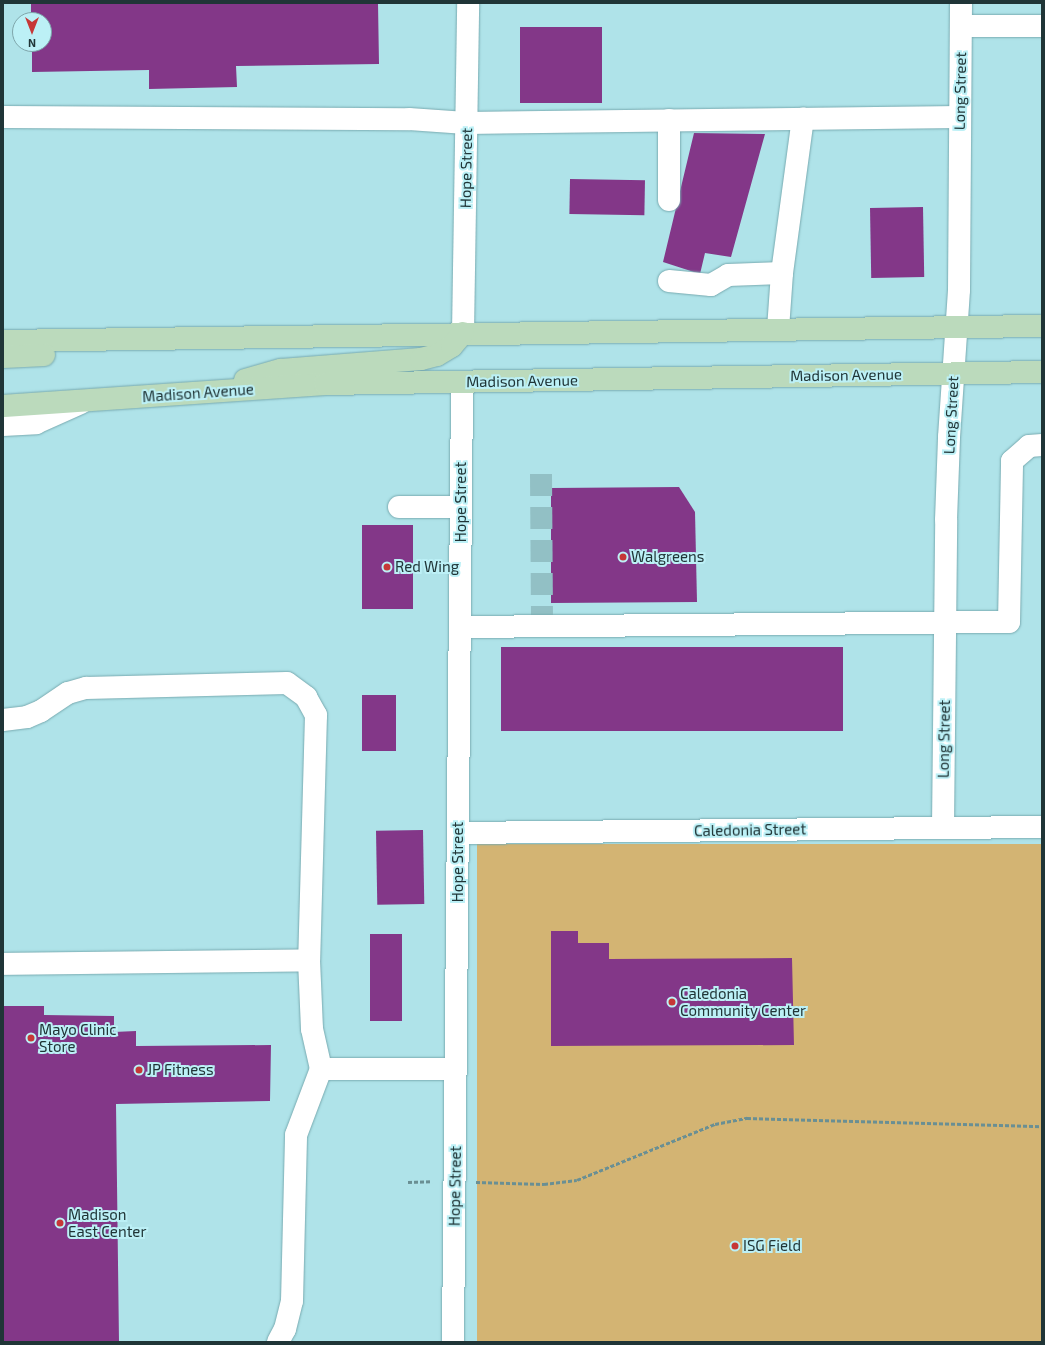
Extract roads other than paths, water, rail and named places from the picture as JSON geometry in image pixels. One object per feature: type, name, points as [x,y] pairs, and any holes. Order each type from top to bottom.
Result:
[{"type":"main road","points":[[3,341],[240,339],[956,326],[1042,326]]},
{"type":"main road","points":[[199,392],[281,370],[421,359],[437,355],[447,349],[463,334]]},
{"type":"main road","points":[[3,357],[80,354],[240,339]]},
{"type":"main road","name":"Madison Avenue","points":[[3,406],[81,403],[199,392],[326,384],[462,383],[1042,372]]},
{"type":"street","name":"Hope Street","points":[[463,334],[468,3]]},
{"type":"street","name":"Long Street","points":[[943,828],[948,444],[956,326],[961,3]]},
{"type":"street","points":[[961,26],[1042,26]]},
{"type":"street","points":[[3,117],[401,119],[466,123],[960,117]]},
{"type":"street","points":[[778,329],[782,273],[802,118]]},
{"type":"street","points":[[668,120],[669,200]]},
{"type":"street","points":[[669,281],[710,285],[728,275],[782,273]]},
{"type":"street","name":"Hope Street","points":[[453,1342],[462,383]]},
{"type":"street","points":[[3,425],[36,424],[81,403]]},
{"type":"street","points":[[460,627],[946,621],[1009,622],[1012,461],[1029,446],[1042,445]]},
{"type":"street","points":[[399,507],[461,507]]},
{"type":"street","points":[[3,720],[27,717],[41,711],[68,694],[86,688],[287,683],[306,697],[316,715],[309,960],[312,1029],[321,1069],[296,1135],[292,1301],[285,1329],[278,1342]]},
{"type":"street","name":"Caledonia Street","points":[[458,833],[1042,827]]},
{"type":"street","points":[[3,964],[309,960]]},
{"type":"street","points":[[321,1069],[456,1069]]},
{"type":"tunnel","points":[[541,474],[542,626]]},
{"type":"place","name":"Walgreens","points":[[623,557]]},
{"type":"place","name":"Red Wing","points":[[387,567]]},
{"type":"place","name":"Caledonia Community Center","points":[[672,1002]]},
{"type":"place","name":"Mayo Clinic Store","points":[[31,1038]]},
{"type":"place","name":"JP Fitness","points":[[139,1070]]},
{"type":"place","name":"Madison East Center","points":[[60,1223]]},
{"type":"place","name":"ISG Field","points":[[735,1246]]}]
